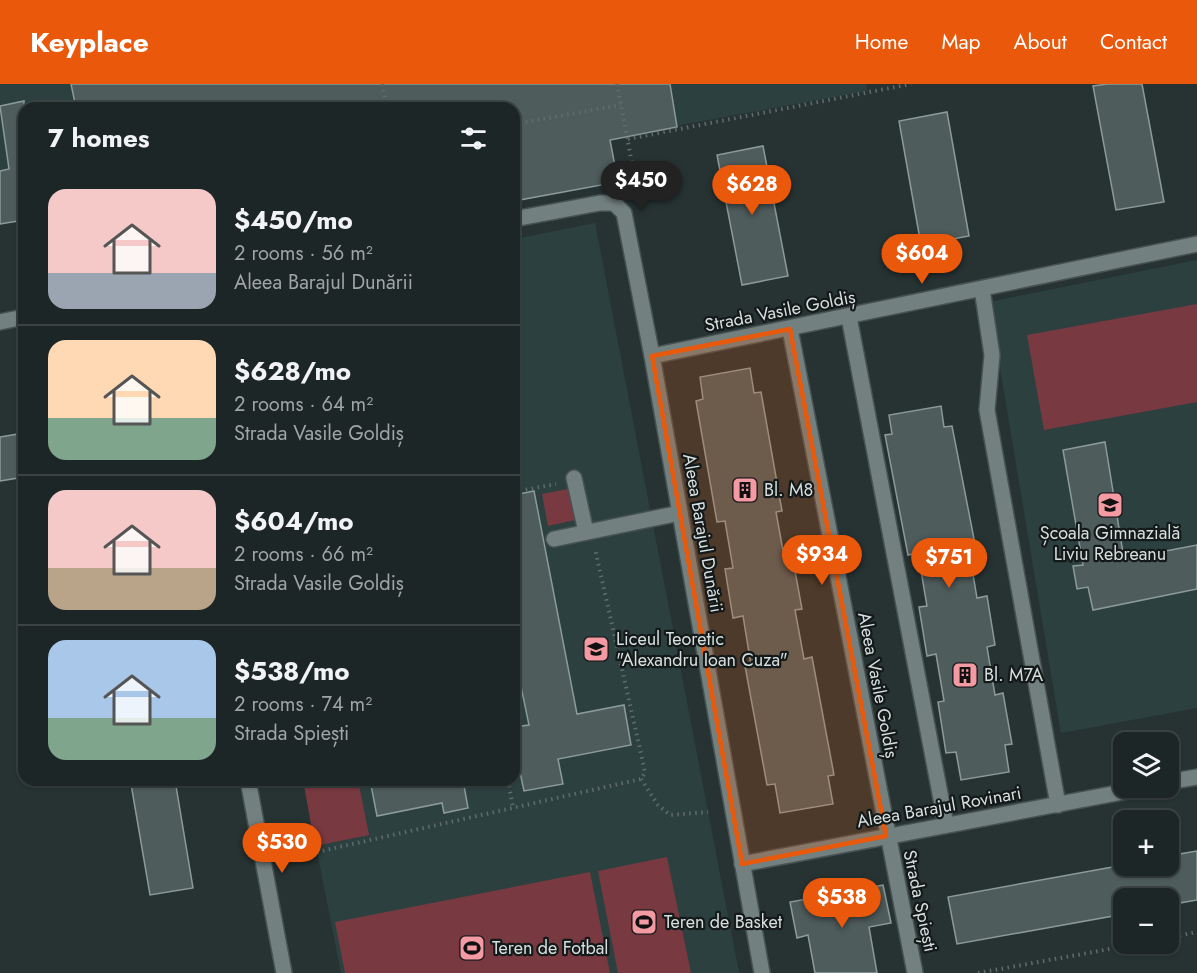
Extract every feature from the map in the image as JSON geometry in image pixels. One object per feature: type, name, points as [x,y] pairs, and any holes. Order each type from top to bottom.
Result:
[{"type":"street","points":[[520,218],[600,203],[614,203],[624,213]]},
{"type":"street","name":"Aleea Barajul Dunării","points":[[624,213],[652,356],[762,973]]},
{"type":"street","name":"Strada Vasile Goldiș","points":[[652,356],[1197,244]]},
{"type":"street","points":[[982,289],[992,355],[987,410],[1058,805]]},
{"type":"street","points":[[849,317],[946,825]]},
{"type":"street","points":[[0,322],[18,318]]},
{"type":"street","name":"Aleea Vasile Goldiș","points":[[790,329],[886,836]]},
{"type":"street","points":[[574,479],[589,532]]},
{"type":"street","points":[[554,539],[680,513]]},
{"type":"street","points":[[1179,780],[1197,777]]},
{"type":"street","points":[[249,786],[284,973]]},
{"type":"street","name":"Aleea Barajul Rovinari","points":[[742,864],[1113,794]]},
{"type":"street","name":"Strada Spiești","points":[[886,836],[915,973]]},
{"type":"path","points":[[382,84],[386,102]]},
{"type":"path","points":[[617,84],[637,190],[624,213]]},
{"type":"path","points":[[628,139],[911,84]]},
{"type":"path","points":[[520,123],[621,105]]},
{"type":"path","points":[[520,491],[574,479]]},
{"type":"path","points":[[317,852],[641,779],[645,773],[645,767],[589,532]]},
{"type":"path","points":[[641,779],[658,806],[670,815],[708,812]]},
{"type":"path","points":[[509,786],[513,808]]},
{"type":"path","points":[[1179,936],[1197,932]]},
{"type":"path","points":[[978,973],[1113,948]]},
{"type":"highlighted area","points":[[790,329],[886,836],[742,864],[652,356]]},
{"type":"shaded area","points":[[0,84],[866,84],[867,91],[610,138],[618,182],[520,200],[520,102],[18,102],[18,137],[0,224]]},
{"type":"shaded area","name":"Liceul Teoretic \"Alexandru Ioan Cuza\"","points":[[595,223],[739,973],[341,973],[304,786],[520,786],[520,238]]},
{"type":"shaded area","name":"Școala Gimnazială Liviu Rebreanu","points":[[1197,260],[1197,708],[1061,733],[989,302]]},
{"type":"shaded area","points":[[1197,304],[1197,402],[1044,430],[1027,335]]},
{"type":"shaded area","points":[[573,488],[580,519],[548,526],[542,494]]},
{"type":"shaded area","points":[[304,786],[359,786],[369,835],[315,846]]},
{"type":"shaded area","name":"Teren de Basket","points":[[667,857],[691,973],[618,973],[598,871]]},
{"type":"shaded area","name":"Teren de Fotbal","points":[[590,872],[610,973],[345,973],[335,922]]},
{"type":"building","points":[[71,84],[670,84],[677,127],[610,140],[618,182],[520,200],[520,102],[75,102]]},
{"type":"building","points":[[1142,84],[1164,202],[1116,210],[1093,86]]},
{"type":"building","points":[[18,102],[18,221],[0,224],[0,171],[9,169],[0,106]]},
{"type":"building","points":[[947,112],[969,236],[921,245],[899,121]]},
{"type":"building","points":[[763,146],[788,276],[742,285],[717,155]]},
{"type":"building","points":[[750,368],[754,393],[761,392],[782,511],[776,512],[785,562],[793,560],[802,609],[795,610],[804,659],[812,657],[834,775],[828,776],[833,804],[780,813],[775,784],[767,785],[745,666],[751,665],[743,616],[733,618],[725,569],[733,568],[725,521],[717,522],[696,401],[703,399],[700,377]]},
{"type":"building","points":[[941,406],[944,427],[952,426],[975,544],[968,544],[977,598],[987,596],[995,645],[987,647],[995,695],[1003,693],[1012,744],[1005,745],[1009,772],[961,780],[956,752],[946,753],[938,702],[944,701],[936,654],[927,656],[919,607],[927,606],[918,553],[908,555],[885,435],[892,434],[889,415]]},
{"type":"building","points":[[18,434],[18,478],[0,481],[0,437]]},
{"type":"building","points":[[1105,442],[1124,559],[1197,545],[1197,589],[1093,610],[1088,587],[1077,589],[1073,566],[1083,565],[1063,450]]},
{"type":"building","points":[[534,491],[577,714],[624,705],[631,745],[558,759],[563,784],[524,791],[520,772],[520,726],[529,725],[520,682],[520,494]]},
{"type":"building","points":[[131,786],[176,786],[193,888],[150,895]]},
{"type":"building","points":[[371,786],[464,786],[468,808],[444,813],[442,803],[377,816]]},
{"type":"building","points":[[1197,851],[1197,900],[1179,903],[1179,888],[1113,888],[1113,916],[957,944],[948,897],[1113,867],[1113,876],[1179,876],[1179,854]]},
{"type":"building","points":[[883,885],[891,923],[869,927],[877,973],[815,973],[808,935],[797,938],[790,902]]},
{"type":"place","name":"Bl. M8","points":[[745,490]]},
{"type":"place","name":"Școala Gimnazială Liviu Rebreanu","points":[[1110,505]]},
{"type":"place","name":"Liceul Teoretic \"Alexandru Ioan Cuza\"","points":[[596,649]]},
{"type":"place","name":"Bl. M7A","points":[[965,675]]},
{"type":"place","name":"Teren de Basket","points":[[644,922]]},
{"type":"place","name":"Teren de Fotbal","points":[[472,948]]}]
